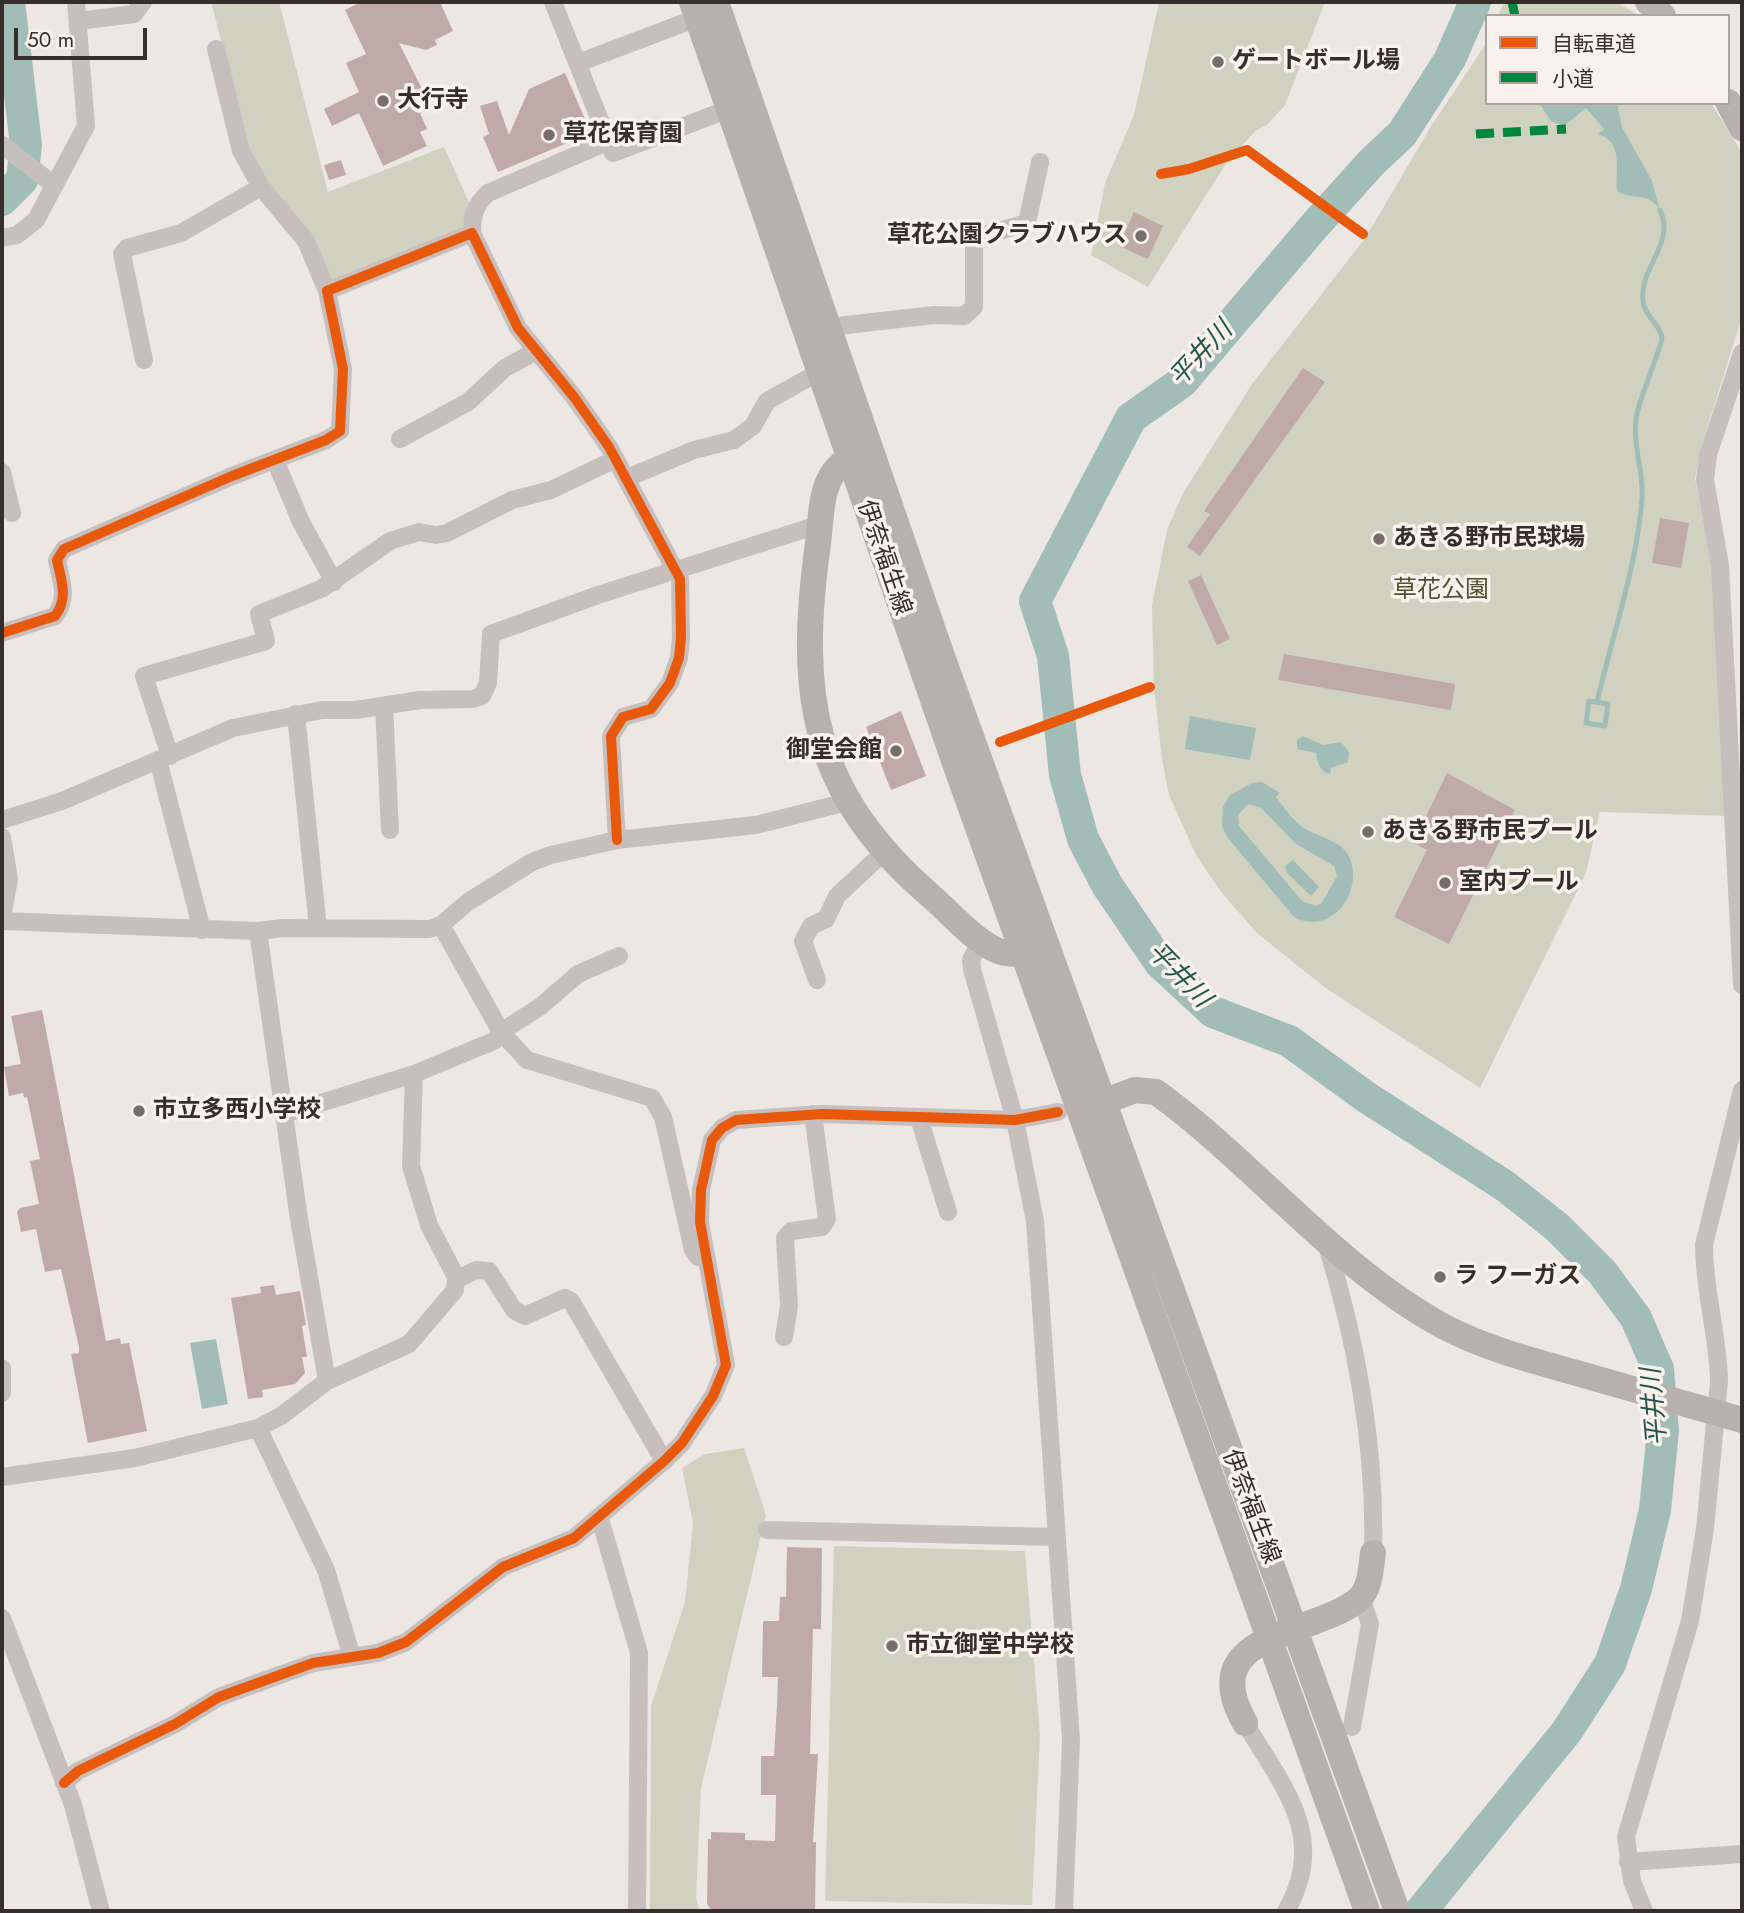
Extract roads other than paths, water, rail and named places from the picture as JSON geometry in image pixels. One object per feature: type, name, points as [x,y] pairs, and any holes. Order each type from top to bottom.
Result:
[{"type":"main road","points":[[1648,2],[1661,14]]},
{"type":"main road","name":"伊奈福生線","points":[[702,7],[729,110],[819,372],[859,453],[1105,1102],[1214,1414],[1295,1627],[1394,1904]]},
{"type":"main road","name":"伊奈福生線","points":[[702,7],[829,327],[859,453],[1025,955],[1068,1112],[1269,1638],[1367,1911]]},
{"type":"main road","points":[[1730,105],[1742,128]]},
{"type":"main road","points":[[859,453],[836,466],[828,478],[821,524],[809,634],[813,698],[820,733],[847,802],[884,852],[981,940],[999,951],[1025,955]]},
{"type":"main road","points":[[1068,1112],[1135,1090],[1156,1092],[1325,1239],[1392,1293],[1439,1324],[1491,1346],[1742,1420]]},
{"type":"main road","points":[[1245,1723],[1232,1696],[1231,1681],[1236,1667],[1269,1638],[1361,1598],[1368,1583],[1373,1553]]},
{"type":"street","points":[[2,238],[29,229],[86,126],[76,2]]},
{"type":"street","points":[[78,21],[134,14],[143,2]]},
{"type":"street","points":[[552,2],[613,153],[729,110]]},
{"type":"street","points":[[578,63],[702,7]]},
{"type":"street","points":[[2,633],[55,616],[65,598],[57,560],[64,549],[326,440],[340,431],[344,369],[327,291],[306,241],[261,187],[241,151],[216,49]]},
{"type":"street","points":[[607,142],[488,193],[477,203],[472,233],[505,305],[536,351],[574,397],[616,459],[676,569],[682,613],[676,666],[660,699],[642,713],[623,717],[611,736],[617,840]]},
{"type":"street","points":[[2,146],[54,185]]},
{"type":"street","points":[[829,327],[934,314],[964,316],[974,307],[974,238],[1027,223],[1040,162]]},
{"type":"street","points":[[144,360],[122,254],[128,248],[181,233],[261,187]]},
{"type":"street","points":[[327,291],[472,233]]},
{"type":"street","points":[[400,439],[468,402],[505,368],[536,351]]},
{"type":"street","points":[[1742,353],[1708,455],[1705,480],[1720,565],[1742,985]]},
{"type":"street","points":[[627,478],[694,450],[734,440],[752,426],[767,401],[819,372]]},
{"type":"street","points":[[202,930],[144,676],[266,641],[259,614],[334,582],[390,541],[419,532],[436,535],[447,533],[512,500],[551,490],[616,459]]},
{"type":"street","points":[[275,460],[301,522],[334,582]]},
{"type":"street","points":[[2,472],[12,513]]},
{"type":"street","points":[[2,820],[62,801],[233,728],[296,714],[384,706],[420,699],[473,699],[482,696],[488,683],[491,634],[676,569],[821,524]]},
{"type":"street","points":[[384,706],[390,830]]},
{"type":"street","points":[[296,714],[318,928]]},
{"type":"street","points":[[2,837],[9,879],[2,919],[202,930],[429,929],[441,925],[468,902],[532,862],[617,840],[756,825],[847,802]]},
{"type":"street","points":[[817,980],[803,941],[811,926],[826,919],[837,896],[884,852]]},
{"type":"street","points":[[441,925],[501,1032],[527,1060],[652,1098],[663,1117],[693,1250],[709,1274]]},
{"type":"street","points":[[258,931],[327,1381]]},
{"type":"street","points":[[981,940],[971,960],[972,969],[1015,1120],[1035,1221],[1071,1740],[1064,1911]]},
{"type":"street","points":[[285,1114],[414,1074],[494,1041],[501,1032],[541,1006],[578,974],[619,956]]},
{"type":"street","points":[[2,1477],[135,1458],[258,1428],[281,1416],[327,1381],[410,1344],[456,1290],[456,1280],[429,1225],[411,1166],[414,1074]]},
{"type":"street","points":[[1644,1911],[1632,1881],[1626,1837],[1690,1621],[1705,1530],[1710,1410],[1718,1360],[1704,1272],[1704,1245],[1742,1090]]},
{"type":"street","points":[[64,1783],[78,1771],[175,1724],[219,1697],[313,1663],[378,1653],[405,1642],[503,1567],[574,1538],[600,1519],[664,1461],[682,1443],[713,1396],[726,1366],[700,1211],[701,1190],[712,1140],[722,1128],[736,1120],[813,1114],[1015,1120],[1068,1112]]},
{"type":"street","points":[[784,1337],[789,1306],[785,1238],[791,1231],[822,1227],[827,1219],[813,1114]]},
{"type":"street","points":[[919,1118],[948,1212]]},
{"type":"street","points":[[1325,1239],[1355,1350],[1374,1509],[1373,1553]]},
{"type":"street","points":[[456,1280],[477,1270],[489,1271],[514,1310],[525,1316],[554,1300],[565,1298],[571,1301],[664,1461]]},
{"type":"street","points":[[2,1368],[2,1393]]},
{"type":"street","points":[[258,1428],[326,1570],[352,1657]]},
{"type":"street","points":[[600,1519],[639,1653],[637,1911]]},
{"type":"street","points":[[767,1530],[1055,1537]]},
{"type":"street","points":[[1352,1727],[1370,1624],[1361,1598]]},
{"type":"street","points":[[2,1618],[73,1805],[101,1911]]},
{"type":"street","points":[[1245,1723],[1279,1781],[1299,1822],[1306,1846],[1304,1866],[1286,1911]]},
{"type":"street","points":[[1628,1862],[1742,1854]]},
{"type":"water","points":[[1540,105],[1617,105],[1622,127],[1652,181],[1660,210],[1651,200],[1617,191],[1615,150],[1612,143],[1598,134],[1604,129],[1586,108],[1564,126],[1551,121]]},
{"type":"water","points":[[1190,716],[1256,728],[1250,760],[1185,749]]},
{"type":"water","points":[[1303,736],[1323,745],[1341,742],[1349,752],[1348,762],[1331,768],[1330,774],[1327,773],[1320,766],[1316,753],[1297,749],[1297,740]]},
{"type":"water","points":[[1262,782],[1280,793],[1276,797],[1297,823],[1338,844],[1347,853],[1353,879],[1350,893],[1334,914],[1309,922],[1294,917],[1227,837],[1222,826],[1223,807],[1230,795],[1252,783]],"holes":[[[1248,804],[1261,808],[1296,844],[1334,866],[1337,876],[1322,903],[1316,906],[1302,901],[1239,826],[1238,815]]]},
{"type":"water","points":[[1293,860],[1319,887],[1311,896],[1287,873],[1285,866]]},
{"type":"water","points":[[216,1339],[228,1404],[202,1409],[190,1343]]},
{"type":"waterway","points":[[2,200],[22,180],[26,145],[9,2]]},
{"type":"waterway","name":"平井川","points":[[1421,1911],[1567,1731],[1610,1664],[1636,1589],[1655,1510],[1663,1431],[1658,1369],[1636,1318],[1602,1272],[1557,1227],[1505,1186],[1366,1097],[1289,1041],[1213,1012],[1160,963],[1107,885],[1083,839],[1065,775],[1053,656],[1035,601],[1131,418],[1182,382],[1316,224],[1372,162],[1402,134],[1450,59],[1475,2]]},
{"type":"waterway","points":[[1597,702],[1630,575],[1639,524],[1642,488],[1636,446],[1637,413],[1662,338],[1644,306],[1643,289],[1664,234],[1660,210]]},
{"type":"waterway","points":[[1589,701],[1608,704],[1605,726],[1586,723],[1589,701]]},
{"type":"place","name":"ゲートボール場","points":[[1218,62]]},
{"type":"place","name":"大行寺","points":[[383,101]]},
{"type":"place","name":"草花保育園","points":[[549,135]]},
{"type":"place","name":"草花公園クラブハウス","points":[[1141,236]]},
{"type":"place","name":"あきる野市民球場","points":[[1379,539]]},
{"type":"place","name":"御堂会館","points":[[896,751]]},
{"type":"place","name":"あきる野市民プール","points":[[1368,832]]},
{"type":"place","name":"室内プール","points":[[1445,883]]},
{"type":"place","name":"市立多西小学校","points":[[139,1111]]},
{"type":"place","name":"ラ フーガス","points":[[1440,1277]]},
{"type":"place","name":"市立御堂中学校","points":[[892,1646]]},
{"type":"park label","name":"草花公園","points":[[1441,591]]}]
